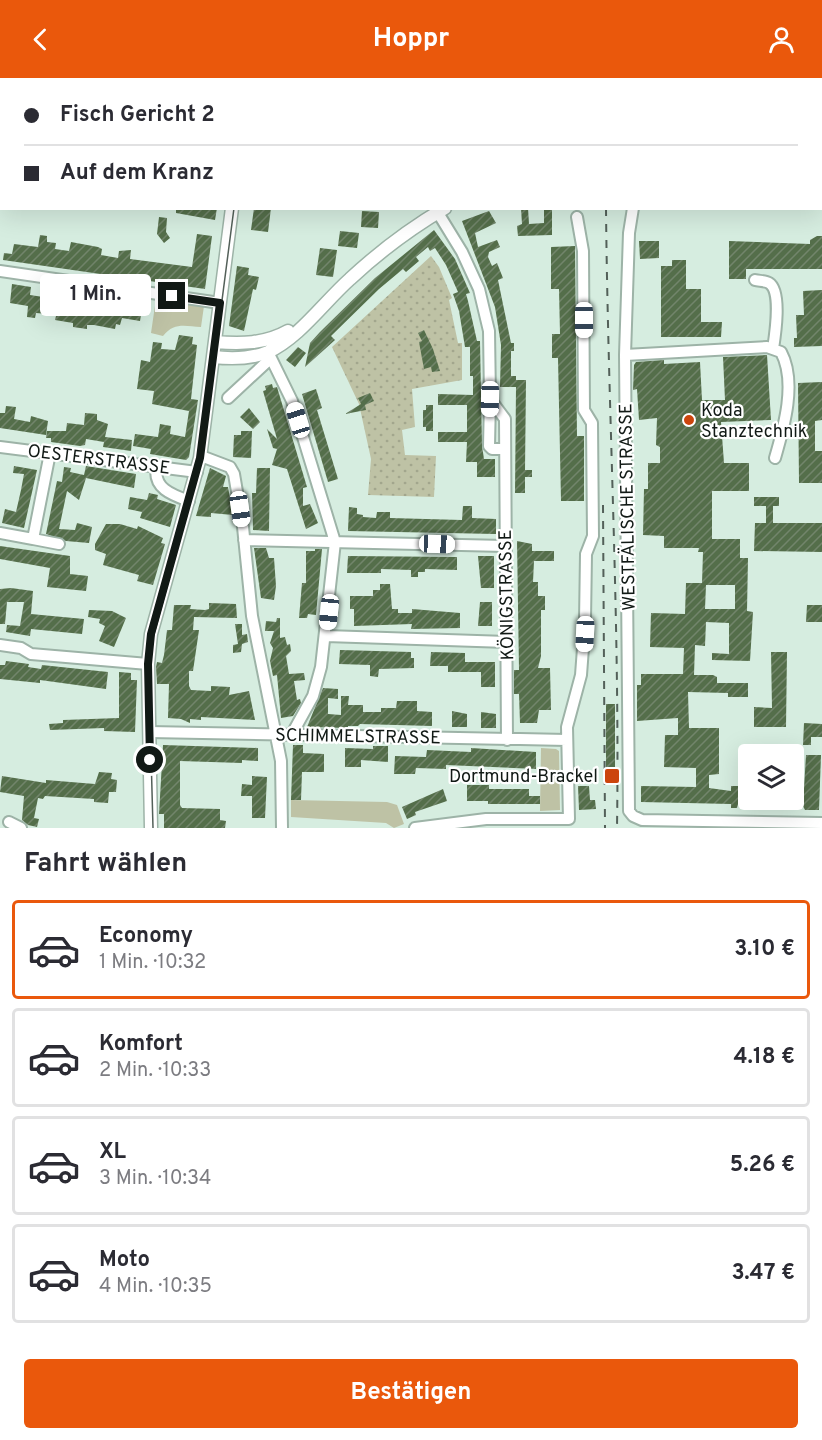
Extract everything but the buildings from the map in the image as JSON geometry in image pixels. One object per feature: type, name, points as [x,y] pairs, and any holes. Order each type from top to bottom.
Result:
[{"type":"main road","points":[[151,828],[148,664],[153,625],[201,456],[232,210]]},
{"type":"main road","points":[[213,357],[269,356],[390,245],[439,210]]},
{"type":"main road","points":[[215,342],[240,344],[265,341],[279,336],[310,318]]},
{"type":"street","points":[[439,210],[472,271],[485,310],[490,345],[489,446],[492,449],[505,449]]},
{"type":"street","name":"WESTFÄLISCHE STRASSE","points":[[633,210],[628,233],[625,355],[628,805],[633,816],[642,820],[822,823]]},
{"type":"street","points":[[415,828],[477,820],[569,819],[567,728],[581,675],[586,554],[593,536],[592,423],[584,410],[583,251],[578,217]]},
{"type":"street","points":[[0,271],[220,303]]},
{"type":"street","points":[[755,280],[769,283],[774,288],[777,299],[773,349]]},
{"type":"street","points":[[625,355],[749,347],[781,352],[786,362],[787,404],[775,458]]},
{"type":"street","points":[[228,398],[269,356],[292,400],[335,542],[326,636],[313,696],[292,734]]},
{"type":"street","name":"KÖNIGSTRASSE","points":[[490,399],[505,419],[507,740]]},
{"type":"street","name":"OESTERSTRASSE","points":[[0,447],[157,465],[197,472]]},
{"type":"street","points":[[33,539],[50,453]]},
{"type":"street","points":[[201,456],[230,467],[237,491],[252,616],[281,761],[282,828]]},
{"type":"street","points":[[157,465],[155,473],[168,494],[189,501]]},
{"type":"street","points":[[0,533],[59,544]]},
{"type":"street","points":[[244,540],[506,546]]},
{"type":"street","points":[[326,636],[507,642]]},
{"type":"street","points":[[0,645],[21,648],[31,654],[148,664]]},
{"type":"street","name":"SCHIMMELSTRASSE","points":[[149,732],[567,740]]},
{"type":"street","points":[[9,822],[21,828]]},
{"type":"green space","points":[[431,256],[439,267],[452,298],[449,300],[458,343],[462,343],[462,380],[412,389],[415,427],[402,430],[405,455],[436,456],[434,497],[368,495],[371,459],[359,404],[332,347]]},
{"type":"green space","points":[[156,299],[204,306],[201,327],[176,327],[163,336],[151,333]]},
{"type":"green space","points":[[541,748],[559,751],[560,810],[540,811]]},
{"type":"green space","points":[[291,800],[387,802],[397,805],[404,824],[394,828],[386,823],[291,817]]},
{"type":"tram line","points":[[153,828],[149,680],[151,645],[201,462],[234,210]]},
{"type":"railway","points":[[606,210],[617,673],[617,828]]},
{"type":"railway","points":[[603,505],[605,828]]},
{"type":"place","name":"Koda Stanztechnik","points":[[689,420]]},
{"type":"place","name":"Dortmund-Brackel","points":[[612,776]]},
{"type":"route","points":[[150,760],[148,664],[151,634],[200,458],[220,303],[172,296]]}]
